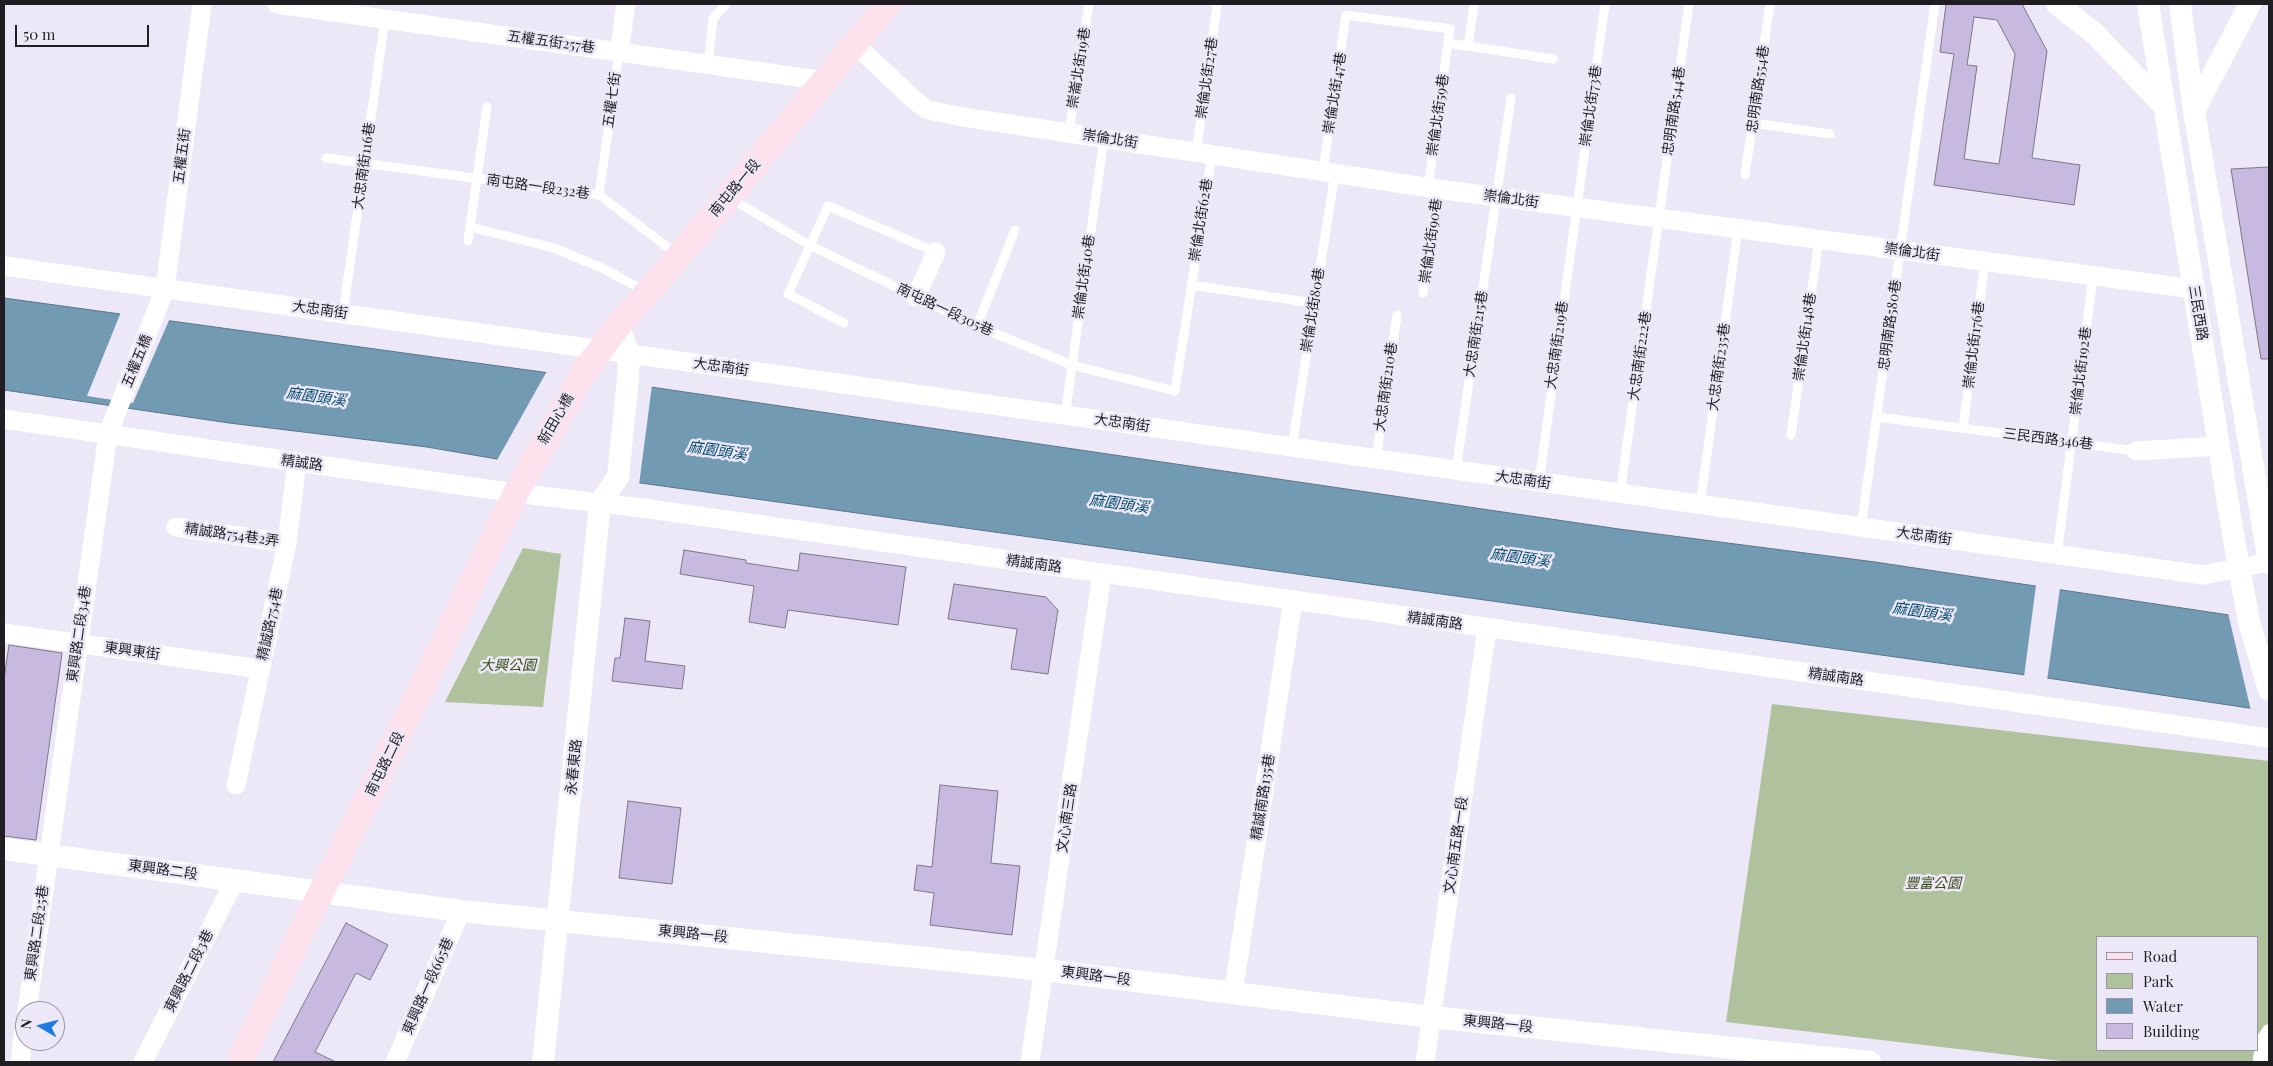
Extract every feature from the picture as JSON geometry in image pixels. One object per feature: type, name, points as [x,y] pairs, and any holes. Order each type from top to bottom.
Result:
[{"type":"main road","name":"南屯路一段","points":[[583,373],[618,326],[826,81],[888,4]]},
{"type":"main road","name":"新田心橋","points":[[530,466],[583,373]]},
{"type":"main road","name":"南屯路二段","points":[[240,1062],[322,890],[530,466]]},
{"type":"street","name":"五權五街","points":[[158,308],[165,289],[202,4]]},
{"type":"street","name":"五權五街257巷","points":[[277,4],[826,81]]},
{"type":"street","name":"五權七街","points":[[619,52],[626,4]]},
{"type":"street","points":[[2058,4],[2095,34],[2164,106]]},
{"type":"street","name":"三民西路","points":[[2148,4],[2240,569],[2250,622],[2269,690]]},
{"type":"street","name":"三民西路","points":[[2180,4],[2194,111],[2269,562]]},
{"type":"street","points":[[2194,111],[2250,4]]},
{"type":"street","name":"崇倫北街","points":[[855,44],[914,100],[928,110],[1433,188],[2194,289]]},
{"type":"street","points":[[916,297],[936,252]]},
{"type":"street","name":"大忠南街","points":[[4,266],[2204,575],[2269,562]]},
{"type":"street","name":"五權五橋","points":[[115,415],[158,308]]},
{"type":"street","points":[[618,326],[630,354]]},
{"type":"street","name":"永春東路","points":[[543,1062],[600,503],[618,477],[630,354]]},
{"type":"street","name":"東興路二段34巷","points":[[47,855],[108,434],[115,415]]},
{"type":"street","name":"精誠路","points":[[4,419],[516,493],[600,503]]},
{"type":"street","name":"三民西路346巷","points":[[2136,451],[2219,446]]},
{"type":"street","name":"精誠路754巷","points":[[236,785],[287,543],[297,462]]},
{"type":"street","name":"精誠南路","points":[[600,503],[2269,738]]},
{"type":"street","name":"精誠路754巷2弄","points":[[176,527],[287,543]]},
{"type":"street","name":"文心南三路","points":[[1030,1062],[1102,574]]},
{"type":"street","name":"精誠南路135巷","points":[[1233,994],[1293,600]]},
{"type":"street","name":"文心南五路一段","points":[[1425,1062],[1487,628]]},
{"type":"street","name":"東興東街","points":[[4,633],[260,670]]},
{"type":"street","name":"東興路二段","points":[[4,849],[322,890]]},
{"type":"street","name":"東興路二段25巷","points":[[27,1001],[47,855]]},
{"type":"street","name":"東興路二段3巷","points":[[143,1062],[235,880]]},
{"type":"street","name":"東興路一段","points":[[322,890],[461,911],[1044,970],[1432,1018],[1805,1059],[1870,1062]]},
{"type":"street","name":"東興路一段665巷","points":[[394,1062],[461,911]]},
{"type":"street","points":[[2269,1031],[2263,1040],[2260,1059],[2269,1061]]},
{"type":"lane","points":[[708,65],[713,19],[726,4]]},
{"type":"lane","name":"崇崙北街19巷","points":[[1069,133],[1089,4]]},
{"type":"lane","name":"崇倫北街27巷","points":[[1204,154],[1218,6],[1216,4]]},
{"type":"lane","points":[[1468,46],[1474,4]]},
{"type":"lane","name":"崇倫北街73巷","points":[[1576,208],[1605,4]]},
{"type":"lane","name":"忠明南路544巷","points":[[1659,218],[1689,4]]},
{"type":"lane","name":"忠明南路554巷","points":[[1745,175],[1770,4]]},
{"type":"lane","name":"忠明南路580巷","points":[[1861,527],[1935,4]]},
{"type":"lane","name":"崇倫北街47巷","points":[[1329,172],[1346,15],[1450,29],[1448,43]]},
{"type":"lane","name":"大忠南街116巷","points":[[343,313],[385,19]]},
{"type":"lane","points":[[1448,43],[1553,59]]},
{"type":"lane","name":"崇倫北街59巷","points":[[1433,188],[1448,43]]},
{"type":"lane","name":"五權七街","points":[[599,195],[619,52]]},
{"type":"lane","name":"大忠南街215巷","points":[[1456,470],[1511,98]]},
{"type":"lane","points":[[477,179],[487,107]]},
{"type":"lane","points":[[1753,123],[1830,134]]},
{"type":"lane","name":"崇倫北街40巷","points":[[1065,416],[1104,138]]},
{"type":"lane","name":"崇倫北街62巷","points":[[1175,391],[1191,285],[1204,154]]},
{"type":"lane","name":"南屯路一段232巷","points":[[326,158],[599,195]]},
{"type":"lane","name":"崇倫北街80巷","points":[[1292,448],[1314,303],[1329,172]]},
{"type":"lane","name":"南屯路一段232巷","points":[[468,241],[477,179]]},
{"type":"lane","name":"崇倫北街90巷","points":[[1423,294],[1433,188]]},
{"type":"lane","points":[[599,195],[679,256]]},
{"type":"lane","name":"南屯路一段305巷","points":[[728,197],[810,246],[977,326],[1072,365],[1175,391]]},
{"type":"lane","points":[[844,323],[788,294],[828,206],[936,252]]},
{"type":"lane","name":"大忠南街219巷","points":[[1538,482],[1576,208]]},
{"type":"lane","name":"大忠南街222巷","points":[[1620,494],[1659,218]]},
{"type":"lane","points":[[470,227],[554,248],[602,268],[648,292]]},
{"type":"lane","name":"大忠南街235巷","points":[[1700,505],[1738,229]]},
{"type":"lane","points":[[977,326],[1015,230]]},
{"type":"lane","name":"崇倫北街148巷","points":[[1791,435],[1819,240]]},
{"type":"lane","name":"崇倫北街176巷","points":[[1963,428],[1985,262]]},
{"type":"lane","name":"崇倫北街192巷","points":[[2057,555],[2093,276]]},
{"type":"lane","points":[[1191,285],[1314,303]]},
{"type":"lane","name":"大忠南街210巷","points":[[1376,459],[1396,314]]},
{"type":"lane","name":"三民西路346巷","points":[[1877,417],[2136,451]]},
{"type":"green space","name":"大興公園","points":[[523,548],[561,554],[543,707],[445,702]]},
{"type":"green space","name":"豐富公園","points":[[1772,704],[2269,761],[2269,1062],[2070,1062],[1726,1022]]},
{"type":"water","name":"麻園頭溪","points":[[4,298],[644,386],[1619,529],[1875,562],[2269,621],[2269,711],[2047,678],[619,480],[427,447],[229,423],[4,390]]},
{"type":"pier","points":[[121,312],[170,318],[133,403],[87,396]]},
{"type":"pier","points":[[547,371],[652,385],[639,485],[496,462]]},
{"type":"pier","points":[[2036,585],[2060,588],[2047,680],[2024,677]]},
{"type":"pier","points":[[2228,613],[2269,619],[2269,714],[2251,711]]},
{"type":"building","points":[[1946,4],[2022,4],[2047,51],[2032,158],[2080,165],[2074,205],[1934,185],[1954,54],[1940,52]],"holes":[[[1974,17],[1997,20],[2015,54],[1999,164],[1964,159],[1977,66],[1967,65]]]},
{"type":"building","points":[[2269,167],[2269,359],[2261,359],[2231,169]]},
{"type":"building","points":[[684,550],[746,560],[746,563],[798,571],[800,553],[906,567],[898,625],[788,610],[785,628],[749,622],[754,586],[680,574]]},
{"type":"building","points":[[954,584],[1046,597],[1058,610],[1048,674],[1011,669],[1017,629],[948,619]]},
{"type":"building","points":[[625,618],[650,621],[645,661],[685,666],[682,689],[612,681],[615,658],[620,658]]},
{"type":"building","points":[[9,645],[62,653],[36,840],[4,836],[4,679]]},
{"type":"building","points":[[940,785],[998,791],[991,863],[1020,866],[1012,935],[930,925],[934,893],[914,890],[917,865],[932,867]]},
{"type":"building","points":[[628,801],[681,808],[672,884],[619,878]]},
{"type":"building","points":[[346,923],[388,945],[370,980],[356,973],[315,1052],[336,1062],[273,1062]]}]
